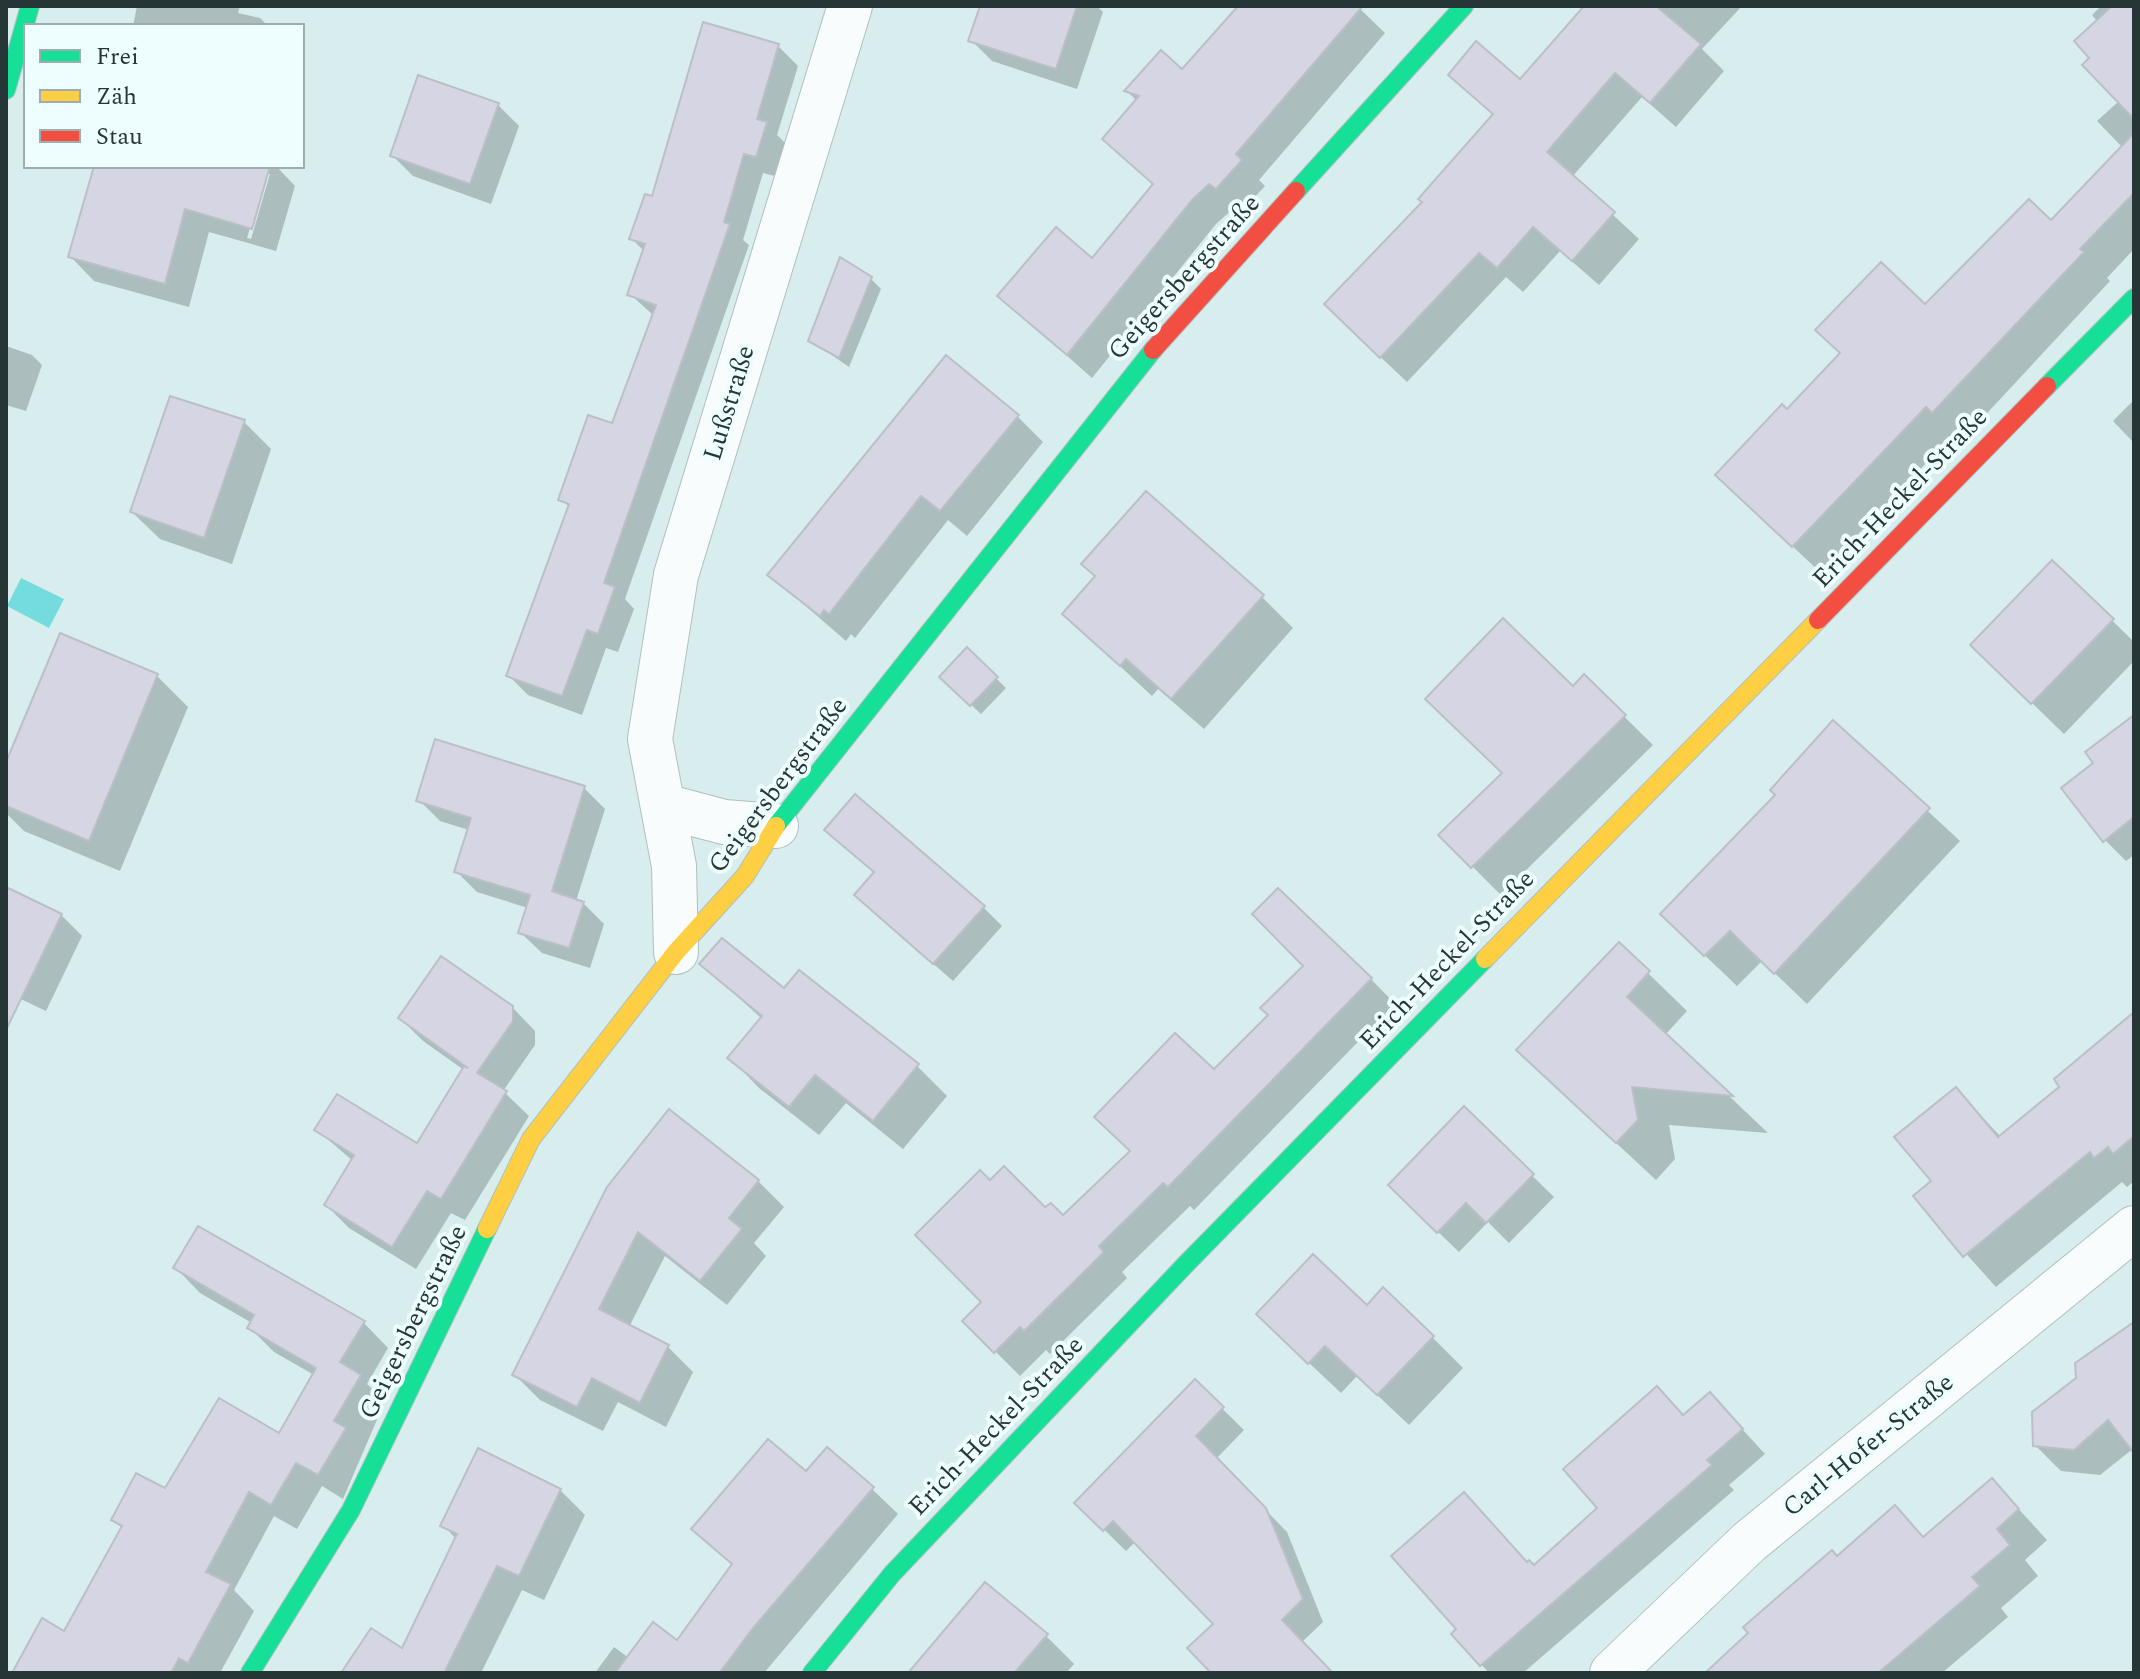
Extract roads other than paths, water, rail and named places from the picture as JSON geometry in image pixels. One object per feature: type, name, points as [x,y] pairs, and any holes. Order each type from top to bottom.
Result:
[{"type":"street","name":"Lußstraße","points":[[676,952],[674,866],[650,739],[676,575],[850,6]]},
{"type":"street","name":"Geigersbergstraße","points":[[250,1673],[351,1510],[531,1139],[676,952],[745,876],[776,826],[1128,377],[1464,6]]},
{"type":"street","points":[[7,83],[24,26]]},
{"type":"street","name":"Erich-Heckel-Straße","points":[[812,1673],[892,1574],[1186,1264],[2134,298]]},
{"type":"street","points":[[664,806],[724,822],[776,826]]},
{"type":"street","name":"Carl-Hofer-Straße","points":[[1612,1673],[1749,1542],[2134,1228]]},
{"type":"water","points":[[21,578],[64,599],[49,628],[7,606]]}]
